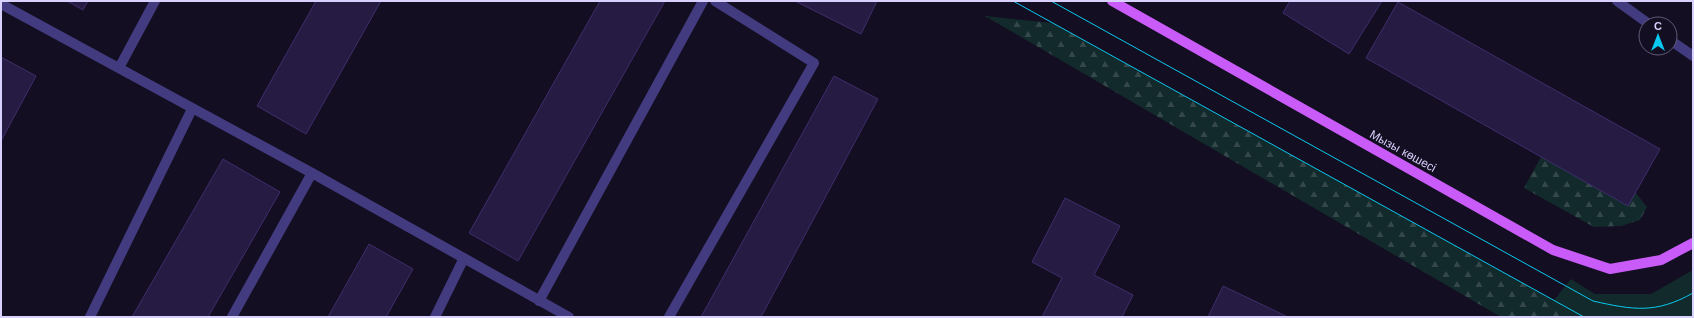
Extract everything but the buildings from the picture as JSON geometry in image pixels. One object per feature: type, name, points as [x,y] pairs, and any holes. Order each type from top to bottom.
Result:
[{"type":"main road","name":"Мызы көшесі","points":[[1112,1],[1553,250],[1610,269],[1661,260],[1693,244]]},
{"type":"lane","points":[[119,68],[155,1]]},
{"type":"lane","points":[[539,301],[703,1]]},
{"type":"lane","points":[[669,317],[814,63],[715,1]]},
{"type":"lane","points":[[1617,1],[1638,16]]},
{"type":"lane","points":[[1,4],[312,173],[569,317]]},
{"type":"lane","points":[[1678,46],[1693,56]]},
{"type":"lane","points":[[90,317],[192,109]]},
{"type":"lane","points":[[232,317],[312,173]]},
{"type":"lane","points":[[435,317],[464,258]]},
{"type":"green space","points":[[985,16],[1052,23],[1553,300],[1577,317],[1501,317]]},
{"type":"green space","points":[[1541,157],[1635,192],[1647,207],[1640,220],[1621,226],[1594,227],[1524,188]]},
{"type":"green space","points":[[1693,270],[1693,317],[1558,317],[1546,310],[1571,279],[1595,294],[1651,294]]},
{"type":"tram line","points":[[1013,1],[1584,317]]},
{"type":"tram line","points":[[1051,1],[1593,301],[1632,308],[1644,308],[1667,304],[1680,300],[1693,293]]}]
